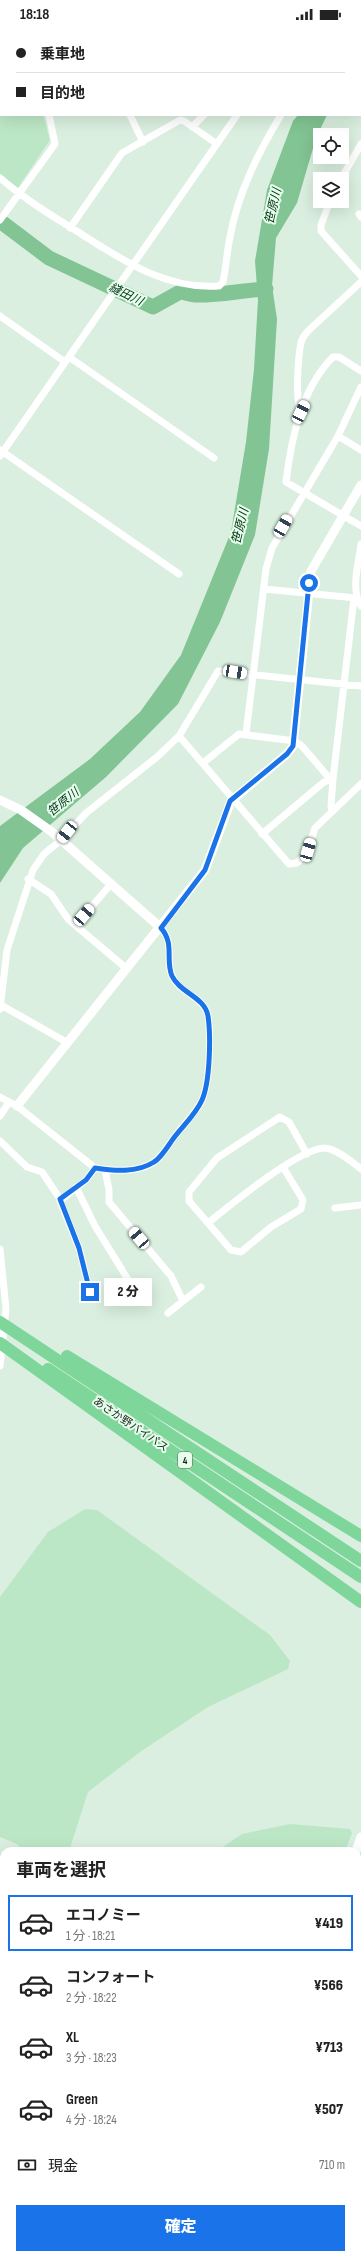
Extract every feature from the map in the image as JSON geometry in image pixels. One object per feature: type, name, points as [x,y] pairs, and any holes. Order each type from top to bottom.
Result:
[{"type":"highway","points":[[4,1325],[66,1355],[361,1536]]},
{"type":"highway","name":"あさか野バイパス","points":[[4,1325],[361,1561]]},
{"type":"highway","points":[[4,1343],[361,1602]]},
{"type":"highway","name":"あさか野バイパス","points":[[4,1343],[361,1577]]},
{"type":"street","points":[[0,220],[55,144],[49,116]]},
{"type":"street","points":[[130,116],[143,142]]},
{"type":"street","points":[[192,126],[203,116]]},
{"type":"street","points":[[179,574],[1,453],[236,116]]},
{"type":"street","points":[[0,178],[19,195],[132,267],[179,284],[209,286],[222,284],[230,236],[244,185],[264,144],[280,116]]},
{"type":"street","points":[[70,228],[121,155],[180,120],[192,126],[217,144]]},
{"type":"street","points":[[345,172],[361,144]]},
{"type":"street","points":[[327,208],[320,225],[321,231],[361,276]]},
{"type":"street","points":[[301,412],[298,404],[298,384],[302,339],[314,325],[361,282]]},
{"type":"street","points":[[0,316],[67,359],[214,458]]},
{"type":"street","points":[[361,371],[339,358],[332,358],[319,374],[301,412],[292,437],[286,482],[361,526]]},
{"type":"street","points":[[246,734],[266,569],[272,548],[303,493],[338,436],[361,387]]},
{"type":"street","points":[[338,436],[361,450]]},
{"type":"street","points":[[0,1116],[13,1104],[68,1044],[161,928],[205,870],[225,811],[233,798],[287,754],[293,746],[298,678],[311,571],[361,485]]},
{"type":"street","points":[[332,812],[331,779],[361,544]]},
{"type":"street","points":[[264,589],[355,598],[361,606]]},
{"type":"street","points":[[68,1044],[1,1007],[7,950],[18,920],[28,879],[39,860],[61,840],[86,813],[157,757],[178,736],[218,671],[298,678],[361,686]]},
{"type":"street","points":[[203,762],[235,736],[246,734],[293,740],[302,746],[331,779]]},
{"type":"street","points":[[178,736],[203,762],[287,863],[297,863],[307,853],[315,828],[361,784]]},
{"type":"street","points":[[262,834],[331,779]]},
{"type":"street","points":[[0,800],[23,811],[61,840],[161,928],[166,935],[169,945],[171,975],[177,984],[202,1004],[208,1015],[208,1073],[202,1101],[156,1162],[136,1170],[105,1170],[95,1168],[13,1104],[0,1097]]},
{"type":"street","points":[[28,879],[51,894],[65,915],[127,969]]},
{"type":"street","points":[[76,925],[111,884]]},
{"type":"street","points":[[283,1167],[304,1200],[300,1210],[271,1227],[241,1252],[231,1250],[190,1202],[189,1194],[217,1158],[236,1144],[280,1117],[289,1122],[307,1154]]},
{"type":"street","points":[[0,1141],[27,1167],[42,1172],[60,1199],[79,1248],[90,1292]]},
{"type":"street","points":[[208,1222],[259,1183],[283,1167],[318,1149],[330,1149],[361,1169]]},
{"type":"street","points":[[60,1199],[86,1180],[95,1168]]},
{"type":"street","points":[[105,1170],[109,1190],[109,1202],[171,1276],[183,1301]]},
{"type":"street","points":[[76,1187],[95,1226],[132,1286]]},
{"type":"street","points":[[335,1208],[361,1205]]},
{"type":"street","points":[[0,1249],[6,1309],[0,1366]]},
{"type":"street","points":[[168,1314],[201,1287]]},
{"type":"street","points":[[357,1847],[361,1837]]},
{"type":"shaded area","points":[[0,116],[43,116],[50,140],[17,189],[0,176]]},
{"type":"shaded area","points":[[85,1509],[97,1510],[270,1635],[290,1661],[288,1669],[208,1707],[140,1752],[88,1792],[70,1847],[20,1847],[17,1844],[0,1837],[0,1597],[48,1532]]},
{"type":"shaded area","points":[[290,1824],[350,1829],[352,1833],[347,1847],[223,1847],[242,1834]]},
{"type":"water","name":"笹原川","points":[[297,116],[327,116],[321,128],[313,128],[313,148],[297,203],[276,238],[272,286],[277,319],[269,449],[255,535],[220,622],[178,704],[106,777],[23,848],[0,883],[0,826],[90,759],[140,712],[181,655],[231,532],[246,442],[254,369],[258,300],[255,261],[267,190],[293,121]]},
{"type":"waterway","name":"縫田川","points":[[0,221],[49,258],[153,307],[180,292],[193,295],[203,295],[266,289]]},
{"type":"route","points":[[90,1292],[81,1253],[61,1205],[60,1199],[86,1180],[95,1168],[107,1170],[136,1170],[156,1162],[202,1101],[208,1073],[208,1015],[202,1004],[177,984],[171,975],[169,945],[166,935],[161,928],[205,870],[225,811],[230,801],[287,754],[293,746],[309,583]]}]
